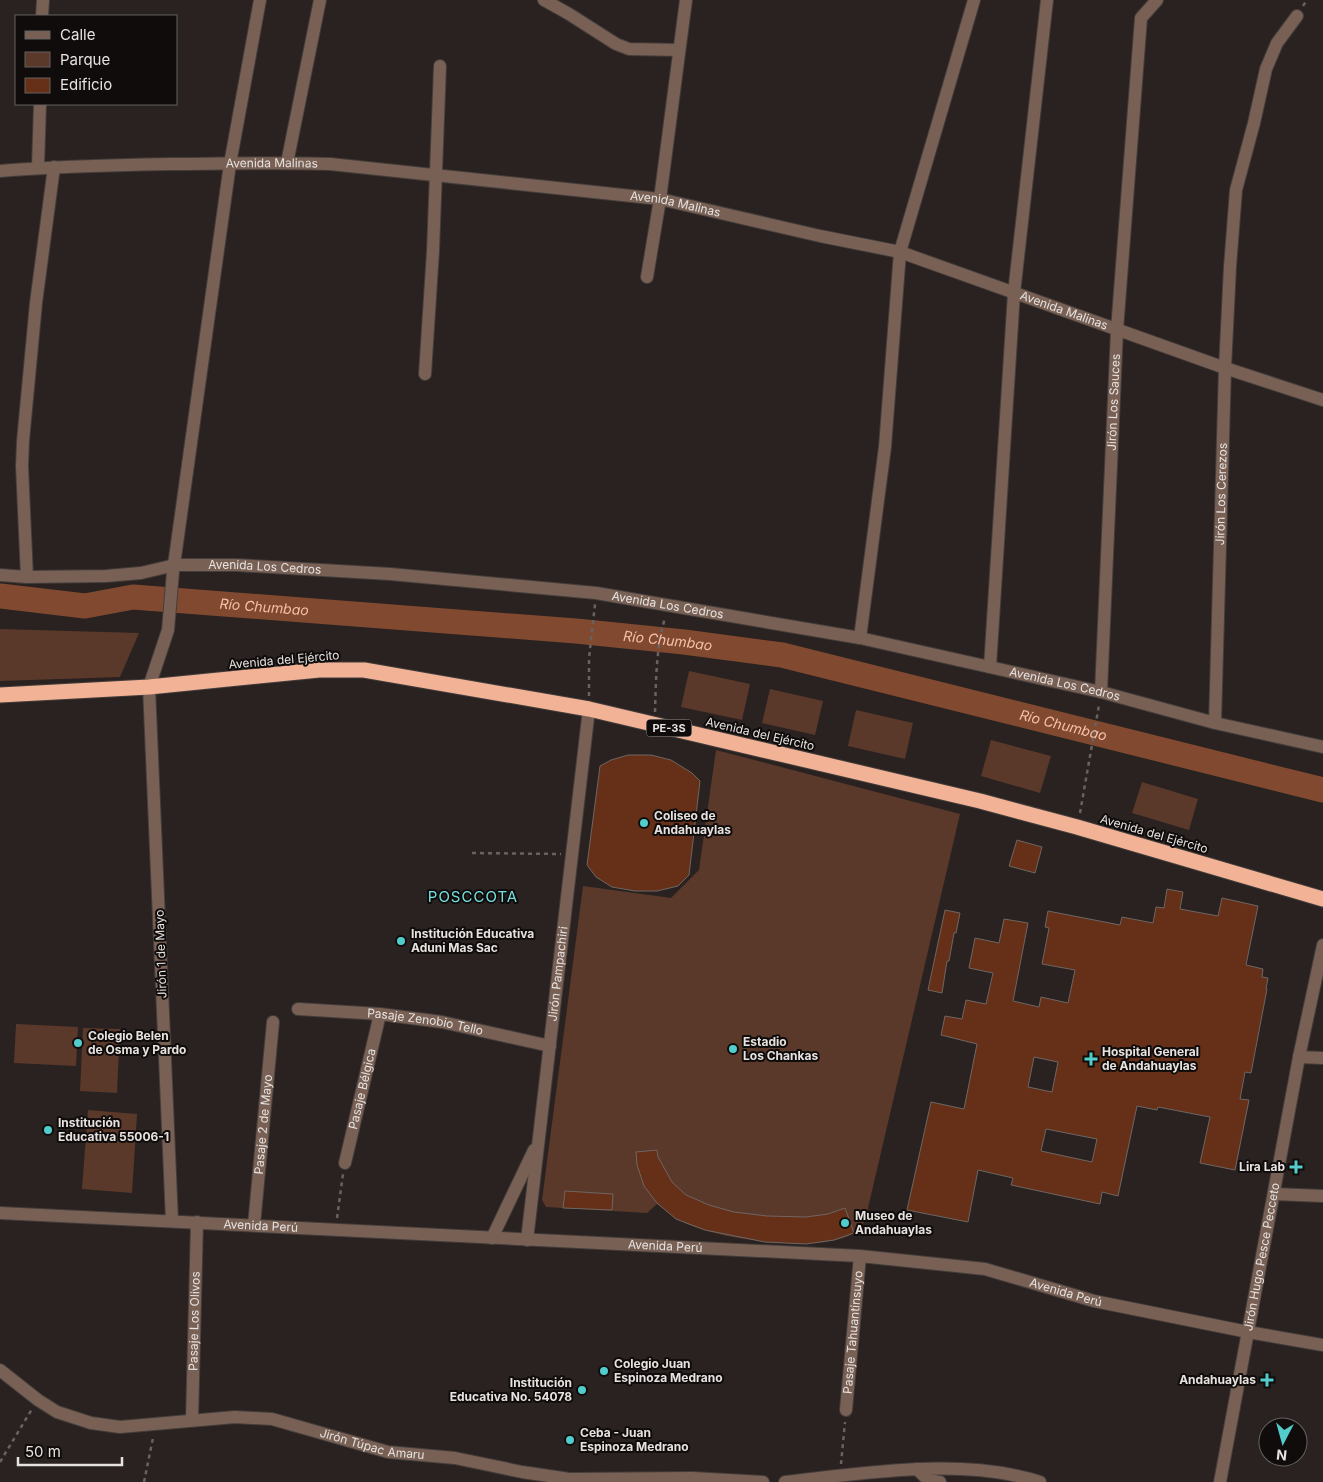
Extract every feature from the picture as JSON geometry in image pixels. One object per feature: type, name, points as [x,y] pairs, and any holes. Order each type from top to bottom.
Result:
[{"type":"highway","name":"Avenida del Ejército","points":[[0,695],[150,687],[319,670],[364,670],[589,709],[980,801],[1077,827],[1323,899]]},
{"type":"street","points":[[42,0],[42,15]]},
{"type":"street","name":"Jirón 1 de Mayo","points":[[172,1221],[150,687],[168,630],[174,568],[230,164],[260,0]]},
{"type":"street","points":[[287,162],[320,0]]},
{"type":"street","points":[[544,0],[598,33],[630,49],[679,50]]},
{"type":"street","points":[[569,14],[572,0]]},
{"type":"street","points":[[647,277],[660,199],[686,0]]},
{"type":"street","points":[[860,638],[885,448],[900,252],[974,0]]},
{"type":"street","points":[[990,667],[1014,293],[1046,0]]},
{"type":"street","name":"Jirón Los Sauces","points":[[1100,692],[1117,330],[1141,18],[1157,0]]},
{"type":"street","name":"Jirón Los Cerezos","points":[[1216,723],[1225,368],[1236,190],[1254,123],[1262,84],[1277,43],[1297,16]]},
{"type":"street","points":[[425,374],[433,251],[440,66]]},
{"type":"street","points":[[38,167],[40,105]]},
{"type":"street","name":"Avenida Malinas","points":[[0,171],[38,167],[287,162],[436,174],[660,199],[820,236],[900,252],[1225,368],[1323,400]]},
{"type":"street","points":[[27,577],[22,466],[23,441],[36,303],[54,167]]},
{"type":"street","name":"Avenida Los Cedros","points":[[0,575],[27,577],[106,576],[174,568],[237,565],[390,574],[596,593],[860,638],[1100,692],[1216,723],[1323,747]]},
{"type":"street","name":"Jirón Pampachiri","points":[[527,1240],[589,709]]},
{"type":"street","name":"Jirón Hugo Pesce Pecceto","points":[[1220,1482],[1299,1056],[1323,945]]},
{"type":"street","name":"Pasaje Zenobio Tello","points":[[298,1009],[380,1014],[442,1022],[550,1046]]},
{"type":"street","name":"Pasaje Bélgica","points":[[345,1163],[380,1014]]},
{"type":"street","name":"Pasaje 2 de Mayo","points":[[254,1225],[273,1022]]},
{"type":"street","points":[[1299,1056],[1323,1058]]},
{"type":"street","points":[[492,1238],[539,1141]]},
{"type":"street","points":[[1274,1194],[1323,1196]]},
{"type":"street","name":"Avenida Perú","points":[[0,1213],[860,1256],[985,1269],[1094,1301],[1323,1345]]},
{"type":"street","name":"Pasaje Los Olivos","points":[[192,1420],[197,1222]]},
{"type":"street","name":"Pasaje Tahuantinsuyo","points":[[846,1410],[860,1256]]},
{"type":"street","name":"Jirón Túpac Amaru","points":[[0,1370],[38,1400],[57,1412],[90,1423],[120,1427],[235,1417],[272,1419],[388,1452],[455,1458],[522,1472],[569,1479],[692,1478],[763,1482]]},
{"type":"street","points":[[917,1469],[928,1480],[940,1482]]},
{"type":"street","points":[[784,1482],[917,1469],[983,1470],[1022,1476],[1040,1482]]},
{"type":"path","points":[[589,709],[589,658],[596,593]]},
{"type":"path","points":[[655,724],[657,665],[661,631]]},
{"type":"path","points":[[1077,827],[1098,715]]},
{"type":"path","points":[[472,853],[572,854]]},
{"type":"path","points":[[335,1230],[345,1163]]},
{"type":"path","points":[[0,1462],[38,1400]]},
{"type":"path","points":[[840,1476],[846,1410]]},
{"type":"path","points":[[144,1482],[156,1424]]},
{"type":"green space","points":[[0,629],[139,633],[120,677],[0,681]]},
{"type":"green space","points":[[689,671],[750,684],[742,720],[681,707]]},
{"type":"green space","points":[[770,689],[823,701],[815,735],[762,723]]},
{"type":"green space","points":[[856,710],[913,723],[905,759],[848,746]]},
{"type":"green space","points":[[991,740],[1051,756],[1040,793],[981,776]]},
{"type":"green space","name":"Estadio Los Chankas","points":[[716,750],[960,814],[865,1221],[854,1233],[838,1240],[817,1243],[764,1242],[737,1238],[691,1226],[675,1218],[657,1204],[647,1213],[546,1207],[542,1200],[583,886],[671,898],[699,870]]},
{"type":"green space","points":[[1142,782],[1198,799],[1189,830],[1132,813]]},
{"type":"green space","points":[[16,1024],[78,1027],[76,1066],[14,1063]]},
{"type":"green space","points":[[83,1028],[120,1029],[117,1093],[80,1091]]},
{"type":"green space","points":[[88,1110],[137,1114],[132,1193],[82,1189]]},
{"type":"building","name":"Coliseo de Andahuaylas","points":[[628,755],[651,755],[671,760],[692,773],[700,781],[689,875],[678,886],[657,891],[635,891],[612,887],[596,877],[587,865],[600,766],[611,760]]},
{"type":"building","points":[[1017,840],[1042,847],[1035,873],[1009,866]]},
{"type":"building","points":[[1167,889],[1183,892],[1180,909],[1218,916],[1222,898],[1258,906],[1246,965],[1263,969],[1262,977],[1268,978],[1251,1073],[1245,1072],[1240,1099],[1249,1100],[1235,1170],[1200,1163],[1210,1117],[1158,1107],[1157,1110],[1137,1106],[1118,1196],[1102,1192],[1100,1204],[1011,1185],[1013,1178],[978,1170],[968,1222],[907,1210],[931,1102],[964,1109],[977,1044],[941,1035],[945,1016],[962,1019],[966,1000],[986,1004],[993,973],[969,968],[975,938],[999,943],[1004,919],[1028,923],[1013,1001],[1039,1007],[1041,997],[1068,1003],[1075,970],[1042,964],[1049,928],[1045,927],[1048,911],[1120,925],[1122,917],[1153,923],[1156,907],[1164,908]],"holes":[[[1034,1057],[1058,1062],[1052,1092],[1028,1087]],[[1046,1129],[1097,1139],[1092,1162],[1041,1151]]]},
{"type":"building","points":[[945,910],[960,913],[949,961],[947,961],[942,993],[928,990]]},
{"type":"building","points":[[657,1150],[658,1157],[672,1182],[686,1195],[709,1205],[734,1212],[767,1216],[806,1217],[828,1214],[845,1208],[854,1233],[834,1240],[806,1244],[765,1242],[705,1230],[676,1219],[657,1203],[644,1186],[637,1165],[636,1152]]},
{"type":"building","points":[[565,1191],[613,1194],[612,1210],[563,1208]]},
{"type":"waterway","name":"Río Chumbao","points":[[0,596],[85,606],[133,597],[576,631],[684,642],[782,655],[1323,790]]},
{"type":"place","name":"Coliseo de Andahuaylas","points":[[644,823]]},
{"type":"place","name":"Institución Educativa Aduni Mas Sac","points":[[401,941]]},
{"type":"place","name":"Colegio Belen de Osma y Pardo","points":[[78,1043]]},
{"type":"place","name":"Estadio Los Chankas","points":[[733,1049]]},
{"type":"place","name":"Hospital General de Andahuaylas","points":[[1091,1059]]},
{"type":"place","name":"Institución Educativa 55006-1","points":[[48,1130]]},
{"type":"place","name":"Lira Lab","points":[[1296,1167]]},
{"type":"place","name":"Museo de Andahuaylas","points":[[845,1223]]},
{"type":"place","name":"Colegio Juan Espinoza Medrano","points":[[604,1371]]},
{"type":"place","name":"Andahuaylas","points":[[1267,1380]]},
{"type":"place","name":"Institución Educativa No. 54078","points":[[582,1390]]},
{"type":"place","name":"Ceba - Juan Espinoza Medrano","points":[[570,1440]]},
{"type":"district","name":"POSCCOTA","points":[[473,897]]}]
